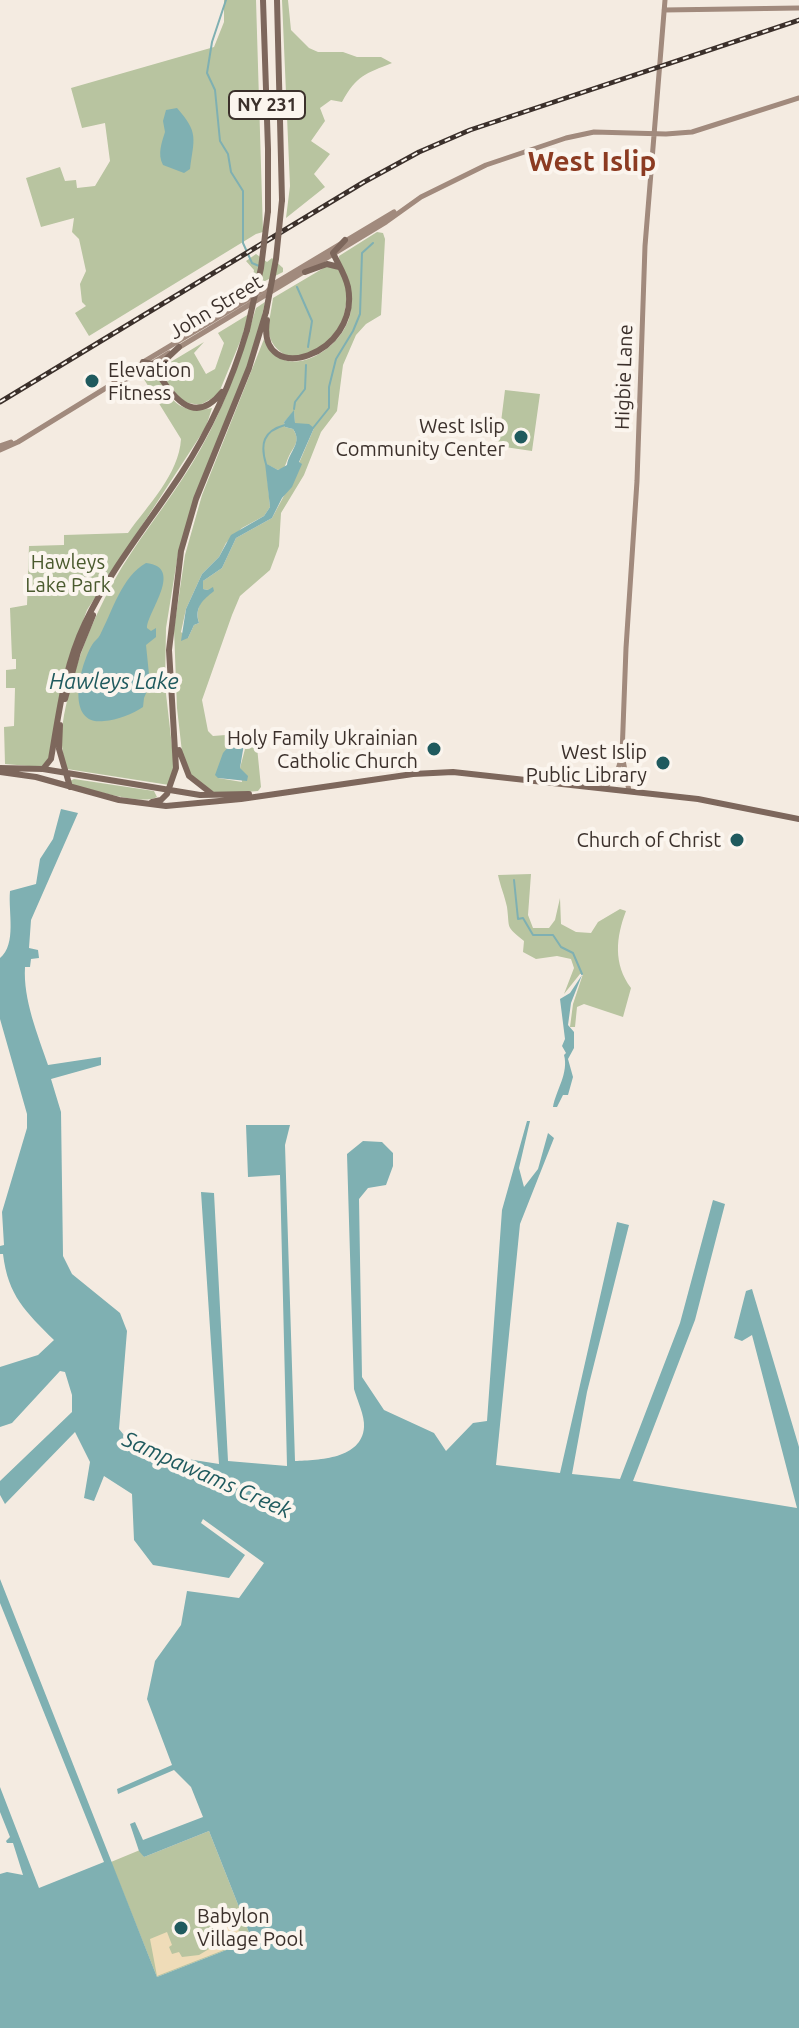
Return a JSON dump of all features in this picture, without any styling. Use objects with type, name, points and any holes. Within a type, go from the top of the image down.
[{"type":"main road","name":"NY 231","points":[[115,572],[198,448],[229,383],[247,330],[261,268],[268,211],[263,0]]},
{"type":"main road","name":"NY 231","points":[[171,703],[170,627],[184,540],[200,489],[249,368],[271,290],[282,200],[277,0]]},
{"type":"main road","name":"Higbie Lane","points":[[603,789],[616,776],[622,755],[638,479],[645,246],[665,0]]},
{"type":"main road","points":[[664,10],[799,8]]},
{"type":"main road","points":[[305,272],[403,209],[472,171],[559,141],[604,131],[654,134],[700,131],[799,98]]},
{"type":"main road","points":[[289,277],[384,216],[403,209]]},
{"type":"main road","points":[[267,311],[266,332],[273,350],[293,359],[316,353],[336,337],[346,316],[348,288],[333,254],[334,249],[345,240]]},
{"type":"main road","points":[[289,277],[327,264],[340,267]]},
{"type":"main road","name":"John Street","points":[[0,448],[152,364],[289,277]]},
{"type":"main road","name":"John Street","points":[[114,383],[143,362],[289,277]]},
{"type":"main road","points":[[160,377],[164,361],[179,347]]},
{"type":"main road","points":[[143,362],[152,364],[176,400],[193,407],[211,402],[229,383]]},
{"type":"main road","points":[[43,769],[51,759],[62,692],[77,641],[92,608],[115,572]]},
{"type":"main road","points":[[70,787],[59,745],[66,693],[85,633],[115,572]]},
{"type":"main road","points":[[136,803],[153,802],[163,798],[169,790],[176,768],[171,703]]},
{"type":"main road","points":[[171,703],[185,769],[200,786],[218,796]]},
{"type":"main road","name":"Higbie Lane","points":[[622,755],[629,791]]},
{"type":"main road","points":[[0,770],[43,769],[218,796],[264,794]]},
{"type":"main road","points":[[0,770],[136,803],[187,805],[444,772],[698,799],[799,819]]},
{"type":"main road","points":[[620,790],[616,776],[628,776]]},
{"type":"main road","points":[[153,802],[158,796],[156,788]]},
{"type":"green space","points":[[224,0],[256,0],[263,232],[89,336],[75,313],[86,306],[82,302],[80,284],[86,271],[79,239],[72,232],[74,218],[41,227],[26,178],[60,167],[65,181],[76,180],[77,188],[95,186],[110,161],[105,123],[82,128],[71,88],[214,47],[224,22]]},
{"type":"green space","points":[[282,0],[288,0],[291,30],[309,48],[357,57],[381,57],[392,63],[362,76],[342,102],[331,100],[320,108],[325,121],[311,141],[330,154],[314,174],[325,187],[286,218],[290,186]]},
{"type":"green space","points":[[377,232],[383,233],[381,315],[356,335],[343,365],[337,411],[321,432],[304,475],[281,513],[279,546],[270,570],[240,596],[202,700],[208,731],[213,736],[251,733],[256,737],[261,787],[258,791],[212,792],[191,775],[182,752],[174,629],[185,555],[202,495],[264,339],[273,353],[284,360],[297,361],[324,351],[344,329],[350,315],[351,299],[339,256]],"holes":[[[294,411],[295,424],[314,428],[301,464],[272,518],[236,538],[222,568],[203,581],[203,589],[208,590],[198,610],[199,623],[194,625],[188,638],[181,632],[186,609],[202,574],[219,557],[226,543],[242,528],[264,516],[270,507],[266,464],[278,470],[284,468],[297,440],[293,429],[285,427],[284,422]],[[238,744],[245,749],[240,768],[242,782],[218,778],[232,746]]]},
{"type":"green space","points":[[256,254],[267,262],[272,258],[283,268],[283,272],[250,293],[254,270],[246,261]]},
{"type":"green space","points":[[327,266],[339,270],[345,279],[347,298],[343,322],[322,349],[290,358],[275,346],[269,333],[273,298]]},
{"type":"green space","points":[[265,302],[258,336],[178,554],[166,628],[165,685],[174,764],[169,785],[67,769],[62,742],[64,715],[72,680],[90,630],[122,567],[200,450],[232,380],[256,308]]},
{"type":"green space","points":[[249,314],[218,395],[200,405],[183,402],[164,379],[164,366],[204,342],[194,353],[206,374],[215,369],[224,343],[218,333]]},
{"type":"green space","name":"Hawleys Lake Park","points":[[154,370],[170,396],[182,407],[212,408],[206,427],[87,610],[64,673],[49,759],[41,767],[5,764],[4,727],[14,726],[15,688],[6,688],[6,670],[16,669],[16,659],[12,659],[10,608],[27,605],[29,546],[64,545],[64,535],[128,533],[161,489],[175,465],[181,439],[142,376]]},
{"type":"green space","points":[[505,390],[540,394],[532,451],[498,446]]},
{"type":"green space","points":[[74,779],[154,791],[157,797],[140,799],[116,796],[72,785],[70,781]]},
{"type":"green space","points":[[531,874],[528,915],[533,928],[549,928],[555,920],[560,898],[561,924],[576,932],[591,933],[598,922],[620,909],[626,911],[618,950],[621,970],[631,988],[623,1017],[584,1004],[577,1007],[575,1027],[570,1027],[573,1004],[583,974],[564,994],[574,968],[571,959],[557,956],[536,959],[523,952],[524,941],[509,924],[498,875]]},
{"type":"green space","points":[[209,1831],[252,1940],[157,1977],[111,1862],[140,1850],[144,1857]]},
{"type":"sand","points":[[227,1910],[235,1916],[239,1932],[229,1948],[157,1976],[150,1939],[167,1932],[172,1954],[179,1952],[182,1957],[199,1955],[219,1943],[214,1926],[217,1914]]},
{"type":"water","points":[[177,108],[189,124],[193,136],[190,169],[184,173],[163,165],[160,157],[166,110]]},
{"type":"water","points":[[294,410],[295,423],[309,424],[314,428],[292,487],[282,498],[272,518],[236,538],[222,568],[203,581],[203,589],[213,587],[214,591],[199,608],[199,623],[194,625],[188,638],[181,641],[186,609],[202,574],[219,557],[231,535],[264,516],[270,507],[265,463],[278,470],[287,465],[297,439],[293,429],[285,427],[284,422]]},
{"type":"water","name":"Hawleys Lake","points":[[146,563],[157,566],[163,573],[163,581],[147,628],[151,631],[156,628],[156,637],[146,645],[150,684],[143,707],[114,719],[92,720],[84,714],[78,693],[87,655],[124,585]]},
{"type":"water","points":[[244,744],[240,768],[248,776],[247,781],[218,778],[215,775],[223,753],[229,746]]},
{"type":"water","points":[[61,809],[78,813],[31,920],[29,948],[38,950],[39,958],[31,959],[30,967],[25,967],[26,992],[48,1065],[101,1057],[101,1065],[51,1079],[61,1112],[63,1256],[72,1274],[120,1313],[127,1331],[119,1429],[137,1451],[219,1464],[201,1192],[214,1193],[228,1461],[287,1466],[280,1175],[248,1177],[246,1125],[290,1125],[285,1145],[295,1461],[348,1452],[356,1446],[364,1427],[354,1389],[347,1154],[363,1141],[382,1142],[393,1153],[393,1166],[386,1185],[368,1188],[359,1199],[362,1377],[384,1410],[434,1433],[446,1451],[473,1423],[487,1421],[502,1210],[527,1121],[530,1121],[519,1168],[524,1187],[538,1169],[548,1133],[554,1138],[520,1224],[496,1465],[560,1473],[617,1222],[629,1225],[587,1392],[572,1474],[620,1479],[680,1323],[713,1200],[725,1204],[695,1320],[633,1481],[797,1508],[752,1335],[742,1341],[734,1338],[746,1291],[752,1289],[799,1447],[799,2028],[0,2028],[0,1874],[23,1875],[13,1843],[6,1841],[10,1837],[0,1812],[0,1787],[39,1888],[104,1862],[0,1603],[0,1579],[157,1977],[252,1940],[209,1831],[144,1857],[139,1851],[130,1824],[135,1822],[143,1840],[203,1817],[191,1787],[174,1770],[118,1794],[117,1789],[172,1765],[147,1699],[155,1661],[181,1625],[187,1591],[239,1598],[264,1563],[203,1519],[201,1523],[245,1555],[229,1578],[153,1565],[134,1540],[132,1494],[104,1476],[94,1501],[84,1498],[90,1462],[75,1432],[5,1504],[0,1495],[0,1481],[72,1412],[72,1395],[65,1372],[60,1371],[12,1423],[0,1427],[0,1367],[38,1355],[54,1340],[20,1302],[9,1281],[3,1254],[0,1254],[0,1246],[4,1245],[2,1212],[27,1128],[27,1114],[0,1019],[0,958],[10,936],[10,891],[36,884],[40,859],[53,839]]},
{"type":"water","points":[[582,975],[571,1003],[568,1025],[574,1032],[574,1048],[568,1059],[573,1077],[568,1095],[563,1095],[557,1107],[553,1107],[564,1075],[566,1053],[562,1046],[565,1039],[560,999],[570,993]]},
{"type":"waterway","name":"Sampawams Creek","points":[[226,0],[212,42],[207,73],[215,90],[220,141],[228,154],[231,172],[243,191],[243,243],[252,263],[259,266]]},
{"type":"waterway","points":[[313,428],[329,408],[329,387],[336,359],[360,314],[362,253],[373,243]]},
{"type":"waterway","name":"Sampawams Creek","points":[[297,287],[312,321],[308,347]]},
{"type":"waterway","name":"Sampawams Creek","points":[[294,409],[295,402],[305,389],[306,365]]},
{"type":"waterway","points":[[266,464],[263,450],[265,439],[272,431],[285,425]]},
{"type":"waterway","points":[[514,880],[518,919],[523,918],[533,935],[553,935],[561,947],[573,953],[582,974]]},
{"type":"railway","points":[[0,402],[364,182],[419,152],[470,130],[799,20]]},
{"type":"place","name":"Elevation Fitness","points":[[92,381]]},
{"type":"place","name":"West Islip Community Center","points":[[521,437]]},
{"type":"place","name":"Holy Family Ukrainian Catholic Church","points":[[434,749]]},
{"type":"place","name":"West Islip Public Library","points":[[663,763]]},
{"type":"place","name":"Church of Christ","points":[[737,840]]},
{"type":"place","name":"Babylon Village Pool","points":[[181,1928]]},
{"type":"district","name":"West Islip","points":[[592,162]]}]
